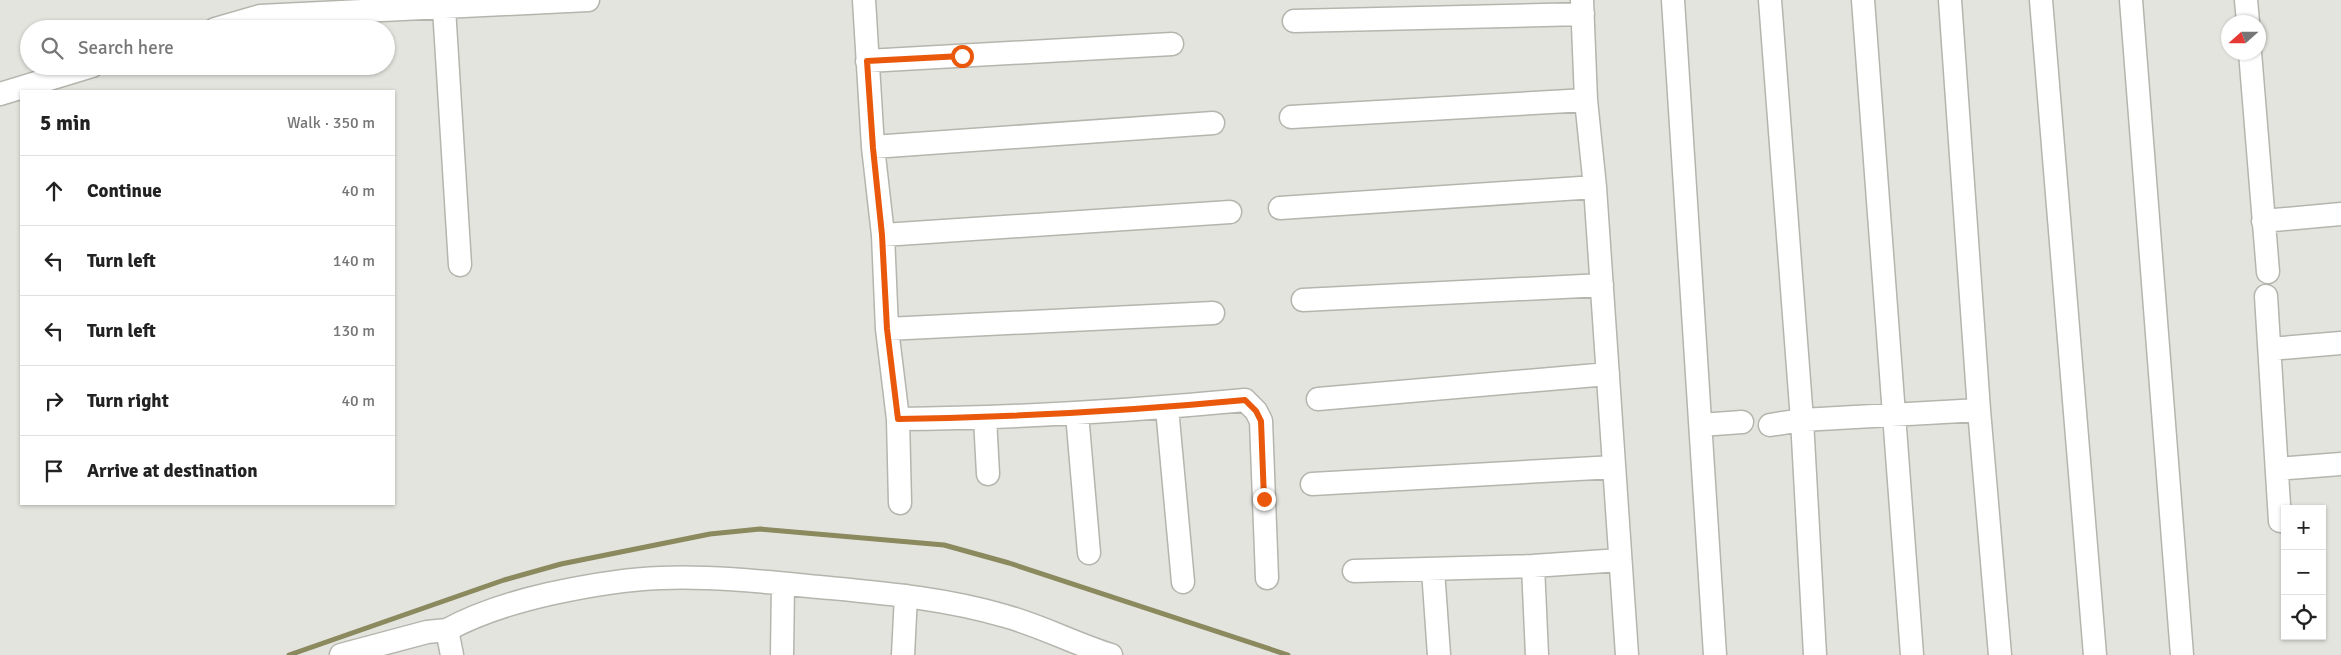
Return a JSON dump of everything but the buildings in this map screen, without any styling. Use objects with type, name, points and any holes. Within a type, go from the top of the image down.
[{"type":"street","points":[[234,20],[259,8],[444,8],[588,0]]},
{"type":"street","points":[[864,0],[873,148],[882,235],[887,329],[898,419],[900,503]]},
{"type":"street","points":[[1673,0],[1715,655]]},
{"type":"street","points":[[1770,0],[1802,420],[1815,655]]},
{"type":"street","points":[[1863,0],[1912,655]]},
{"type":"street","points":[[1950,0],[1979,410],[2000,655]]},
{"type":"street","points":[[2041,0],[2095,655]]},
{"type":"street","points":[[2131,0],[2182,655]]},
{"type":"street","points":[[2246,0],[2247,15]]},
{"type":"street","points":[[1294,21],[1583,7],[1586,100],[1595,186],[1627,655]]},
{"type":"street","points":[[444,8],[460,265]]},
{"type":"street","points":[[867,61],[1172,44]]},
{"type":"street","points":[[2251,60],[2268,272]]},
{"type":"street","points":[[26,90],[66,84],[79,75]]},
{"type":"street","points":[[0,94],[20,91]]},
{"type":"street","points":[[1291,117],[1586,100]]},
{"type":"street","points":[[873,148],[1213,123]]},
{"type":"street","points":[[1280,208],[1595,186]]},
{"type":"street","points":[[882,235],[1230,212]]},
{"type":"street","points":[[2263,221],[2341,214]]},
{"type":"street","points":[[1303,300],[1602,286]]},
{"type":"street","points":[[2266,296],[2280,521]]},
{"type":"street","points":[[887,329],[1213,313]]},
{"type":"street","points":[[2270,349],[2341,343]]},
{"type":"street","points":[[1318,399],[1608,374]]},
{"type":"street","points":[[898,419],[1077,414],[1245,400],[1256,411],[1261,421],[1267,578]]},
{"type":"street","points":[[1167,408],[1183,582]]},
{"type":"street","points":[[1770,425],[1802,420],[1979,410]]},
{"type":"street","points":[[1077,414],[1089,553]]},
{"type":"street","points":[[985,418],[988,474]]},
{"type":"street","points":[[1701,425],[1742,422]]},
{"type":"street","points":[[2277,469],[2341,464]]},
{"type":"street","points":[[1312,484],[1614,467]]},
{"type":"street","points":[[1354,571],[1533,566],[1620,560]]},
{"type":"street","points":[[1533,566],[1537,655]]},
{"type":"street","points":[[1433,570],[1439,655]]},
{"type":"street","points":[[341,655],[428,632],[447,630],[465,620],[530,598],[600,584],[662,578],[745,580],[938,599],[1044,628],[1101,653]]},
{"type":"street","points":[[782,655],[783,584]]},
{"type":"street","points":[[903,655],[906,596]]},
{"type":"street","points":[[447,630],[452,655]]},
{"type":"waterway","points":[[289,655],[504,580],[561,564],[710,534],[760,529],[944,545],[1009,563],[1288,655]]},
{"type":"route","points":[[962,56],[867,61],[882,235],[887,329],[898,419],[1077,414],[1245,400],[1256,411],[1261,421],[1264,499]]}]
